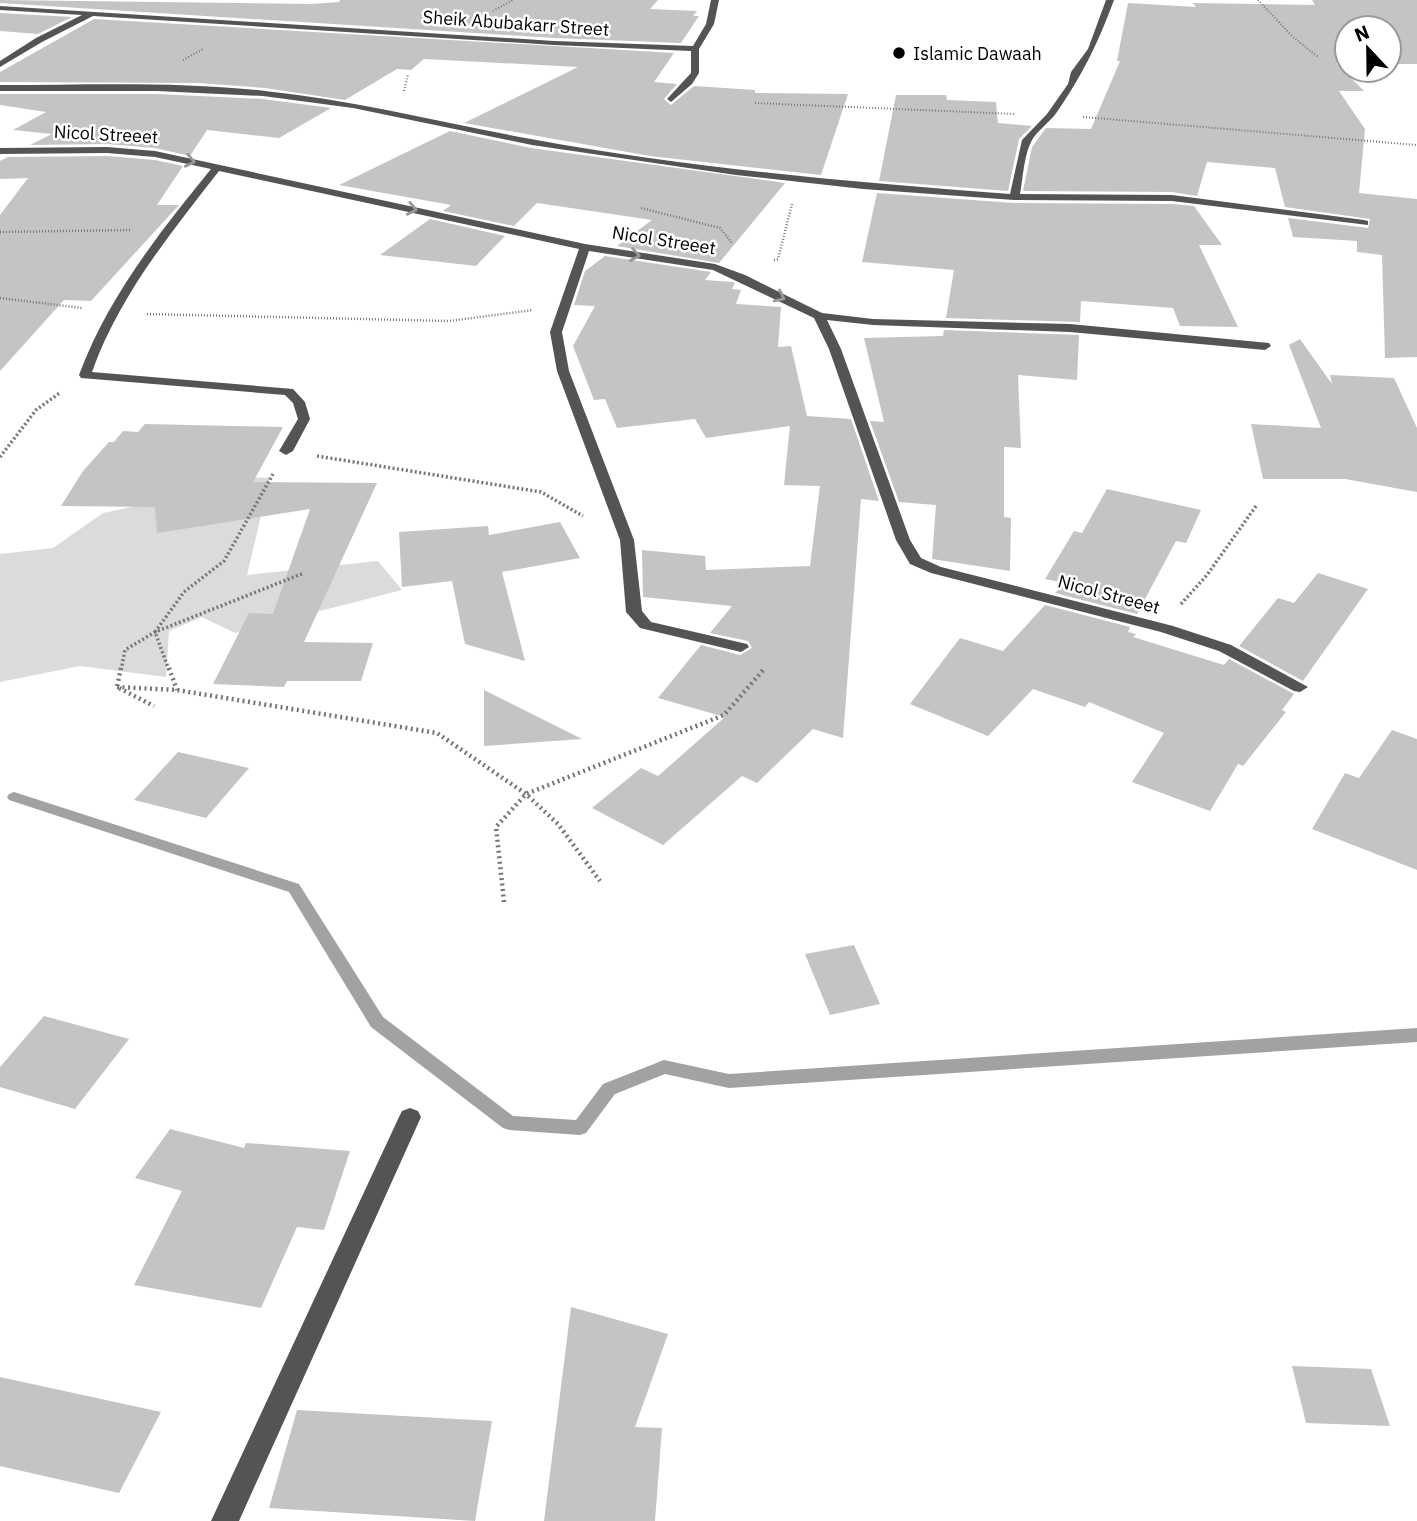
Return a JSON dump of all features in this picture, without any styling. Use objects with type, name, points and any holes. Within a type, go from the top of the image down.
[{"type":"street","points":[[671,99],[692,79],[698,67],[695,49],[710,24],[715,0]]},
{"type":"street","points":[[1014,197],[1027,140],[1050,116],[1092,49],[1110,0]]},
{"type":"street","name":"Sheik Abubakarr Street","points":[[0,8],[554,43],[695,49]]},
{"type":"street","points":[[0,65],[39,40],[91,13]]},
{"type":"street","points":[[0,88],[157,88],[263,93],[363,107],[532,142],[650,161],[809,181],[1014,197],[1172,198],[1364,223]]},
{"type":"street","name":"Nicol Streeet","points":[[0,151],[107,150],[155,154],[585,247],[715,267],[741,277],[819,316],[835,349],[903,540],[915,561],[936,570],[1167,629],[1225,648],[1300,687]]},
{"type":"street","points":[[217,167],[168,230],[113,313],[85,375],[289,392],[299,402],[304,419],[286,452]]},
{"type":"street","points":[[585,247],[556,332],[563,371],[627,540],[634,612],[646,625],[741,647]]},
{"type":"street","points":[[819,316],[873,322],[1070,328],[1265,346]]},
{"type":"street","points":[[225,1521],[410,1117]]},
{"type":"path","points":[[1258,0],[1292,36],[1318,57]]},
{"type":"path","points":[[404,91],[408,75]]},
{"type":"path","points":[[755,103],[908,107],[1050,116],[1417,145]]},
{"type":"path","points":[[769,261],[778,259],[793,199],[809,181]]},
{"type":"path","points":[[641,208],[720,228],[735,247]]},
{"type":"path","points":[[0,232],[168,230]]},
{"type":"path","points":[[0,298],[113,313],[449,321],[565,306]]},
{"type":"path","points":[[0,457],[36,410],[85,375]]},
{"type":"path","points":[[155,632],[184,592],[223,561],[286,452],[541,492],[627,540]]},
{"type":"path","points":[[1167,629],[1181,604],[1208,575],[1256,506]]},
{"type":"path","points":[[117,687],[125,650],[155,632],[304,573]]},
{"type":"path","points":[[155,632],[177,690]]},
{"type":"path","points":[[504,902],[496,827],[526,794],[724,715],[765,667],[741,647]]},
{"type":"path","points":[[117,687],[177,690],[437,733],[526,794],[558,824],[600,881]]},
{"type":"path","points":[[117,687],[154,706]]},
{"type":"shaded area","points":[[203,476],[270,478],[247,575],[378,561],[402,590],[235,633],[202,617],[169,631],[166,677],[80,666],[0,682],[0,554],[53,548],[103,513],[169,499]]},
{"type":"building","points":[[0,0],[312,4],[340,0],[658,0],[650,9],[697,11],[693,16],[699,16],[681,43],[554,38],[0,3]]},
{"type":"building","points":[[1312,0],[1417,0],[1417,64],[1403,64],[1403,14],[1333,14],[1333,84],[1357,84],[1364,91],[1339,91],[1365,129],[1359,193],[1417,199],[1417,357],[1385,358],[1382,255],[1357,252],[1357,241],[1293,237],[1288,218],[1368,228],[1370,219],[1285,207],[1275,168],[1207,162],[1197,196],[1172,192],[1023,191],[1032,147],[1046,128],[1091,129],[1120,61],[1117,61],[1128,3],[1196,7],[1193,3],[1315,5]]},
{"type":"building","points":[[0,13],[72,17],[38,34],[0,31]]},
{"type":"building","points":[[94,19],[674,53],[654,82],[677,84],[664,99],[671,105],[694,86],[755,90],[755,93],[848,94],[821,175],[650,156],[464,123],[578,67],[424,59],[411,70],[397,69],[345,100],[265,88],[199,83],[0,82],[0,72]]},
{"type":"building","points":[[0,94],[157,94],[263,99],[331,108],[279,138],[207,130],[190,156],[155,148],[107,144],[30,145],[52,134],[13,130],[46,112],[0,105]]},
{"type":"building","points":[[896,95],[946,95],[947,100],[996,102],[998,123],[1032,126],[1019,139],[1008,191],[879,181]]},
{"type":"building","points":[[450,131],[531,148],[785,183],[719,263],[617,246],[652,220],[537,203],[514,226],[443,211],[451,205],[339,185]]},
{"type":"building","points":[[107,156],[155,160],[183,166],[157,205],[179,205],[91,301],[64,300],[0,371],[0,215],[28,178],[0,179],[0,161],[8,157]]},
{"type":"building","points":[[877,193],[1014,203],[1194,206],[1222,245],[1199,245],[1238,327],[1180,326],[1173,308],[1081,301],[1080,322],[946,318],[954,270],[862,262]]},
{"type":"building","points":[[430,219],[505,236],[476,266],[380,255]]},
{"type":"building","points":[[605,256],[711,272],[705,280],[732,282],[735,283],[732,289],[741,290],[736,304],[781,307],[778,347],[791,346],[807,416],[851,419],[879,501],[861,499],[843,738],[813,729],[757,783],[742,776],[663,845],[592,808],[641,768],[658,776],[725,717],[658,698],[701,645],[740,655],[752,648],[748,641],[710,633],[732,606],[643,597],[642,550],[705,556],[706,570],[810,566],[820,486],[784,485],[790,426],[706,438],[695,419],[617,428],[605,399],[594,400],[573,346],[595,306],[574,305],[585,271]]},
{"type":"building","points":[[944,330],[1079,335],[1077,380],[1018,375],[1021,448],[1004,447],[1004,517],[1011,518],[1010,571],[932,559],[936,505],[899,502],[870,421],[884,422],[864,338],[943,336]]},
{"type":"building","points":[[1300,339],[1332,384],[1330,375],[1394,378],[1417,428],[1417,492],[1345,479],[1263,479],[1251,424],[1321,428],[1289,345]]},
{"type":"building","points":[[145,424],[283,427],[253,482],[377,483],[304,642],[373,643],[361,681],[287,681],[284,687],[213,684],[249,613],[273,614],[310,509],[157,533],[155,507],[61,506],[83,471],[109,442],[114,442],[123,431],[138,432]]},
{"type":"building","points":[[1107,489],[1201,510],[1186,543],[1176,541],[1137,614],[1055,593],[1065,583],[1045,579],[1074,531],[1082,533]]},
{"type":"building","points":[[560,522],[580,558],[502,572],[525,661],[465,644],[452,581],[402,587],[399,532],[488,526],[489,535]]},
{"type":"building","points":[[1318,573],[1368,589],[1303,681],[1239,646],[1278,598],[1294,603]]},
{"type":"building","points":[[1045,605],[1130,627],[1128,632],[1136,634],[1133,637],[1224,665],[1229,659],[1294,694],[1282,710],[1286,712],[1243,766],[1238,764],[1210,811],[1132,782],[1164,733],[1089,702],[1085,707],[1033,689],[988,736],[910,704],[960,638],[1003,651]]},
{"type":"building","points":[[484,690],[582,739],[484,746]]},
{"type":"building","points":[[1392,730],[1417,739],[1417,870],[1312,829],[1345,773],[1359,778]]},
{"type":"building","points":[[178,752],[249,768],[206,818],[134,800]]},
{"type":"building","points":[[854,945],[880,1004],[830,1015],[805,954]]},
{"type":"building","points":[[44,1016],[129,1039],[75,1109],[0,1087],[0,1067]]},
{"type":"building","points":[[170,1129],[244,1148],[246,1143],[350,1151],[324,1230],[297,1227],[261,1308],[134,1285],[182,1191],[135,1178]]},
{"type":"building","points":[[571,1307],[668,1334],[635,1427],[662,1428],[655,1521],[544,1521]]},
{"type":"building","points":[[1292,1366],[1371,1369],[1390,1426],[1306,1423]]},
{"type":"building","points":[[0,1377],[161,1412],[119,1493],[0,1466]]},
{"type":"building","points":[[297,1410],[492,1421],[475,1521],[269,1508]]},
{"type":"waterway","points":[[14,797],[294,888],[377,1022],[509,1123],[580,1128],[609,1089],[664,1067],[729,1081],[1417,1035]]},
{"type":"place","name":"Islamic Dawaah","points":[[899,53]]}]
